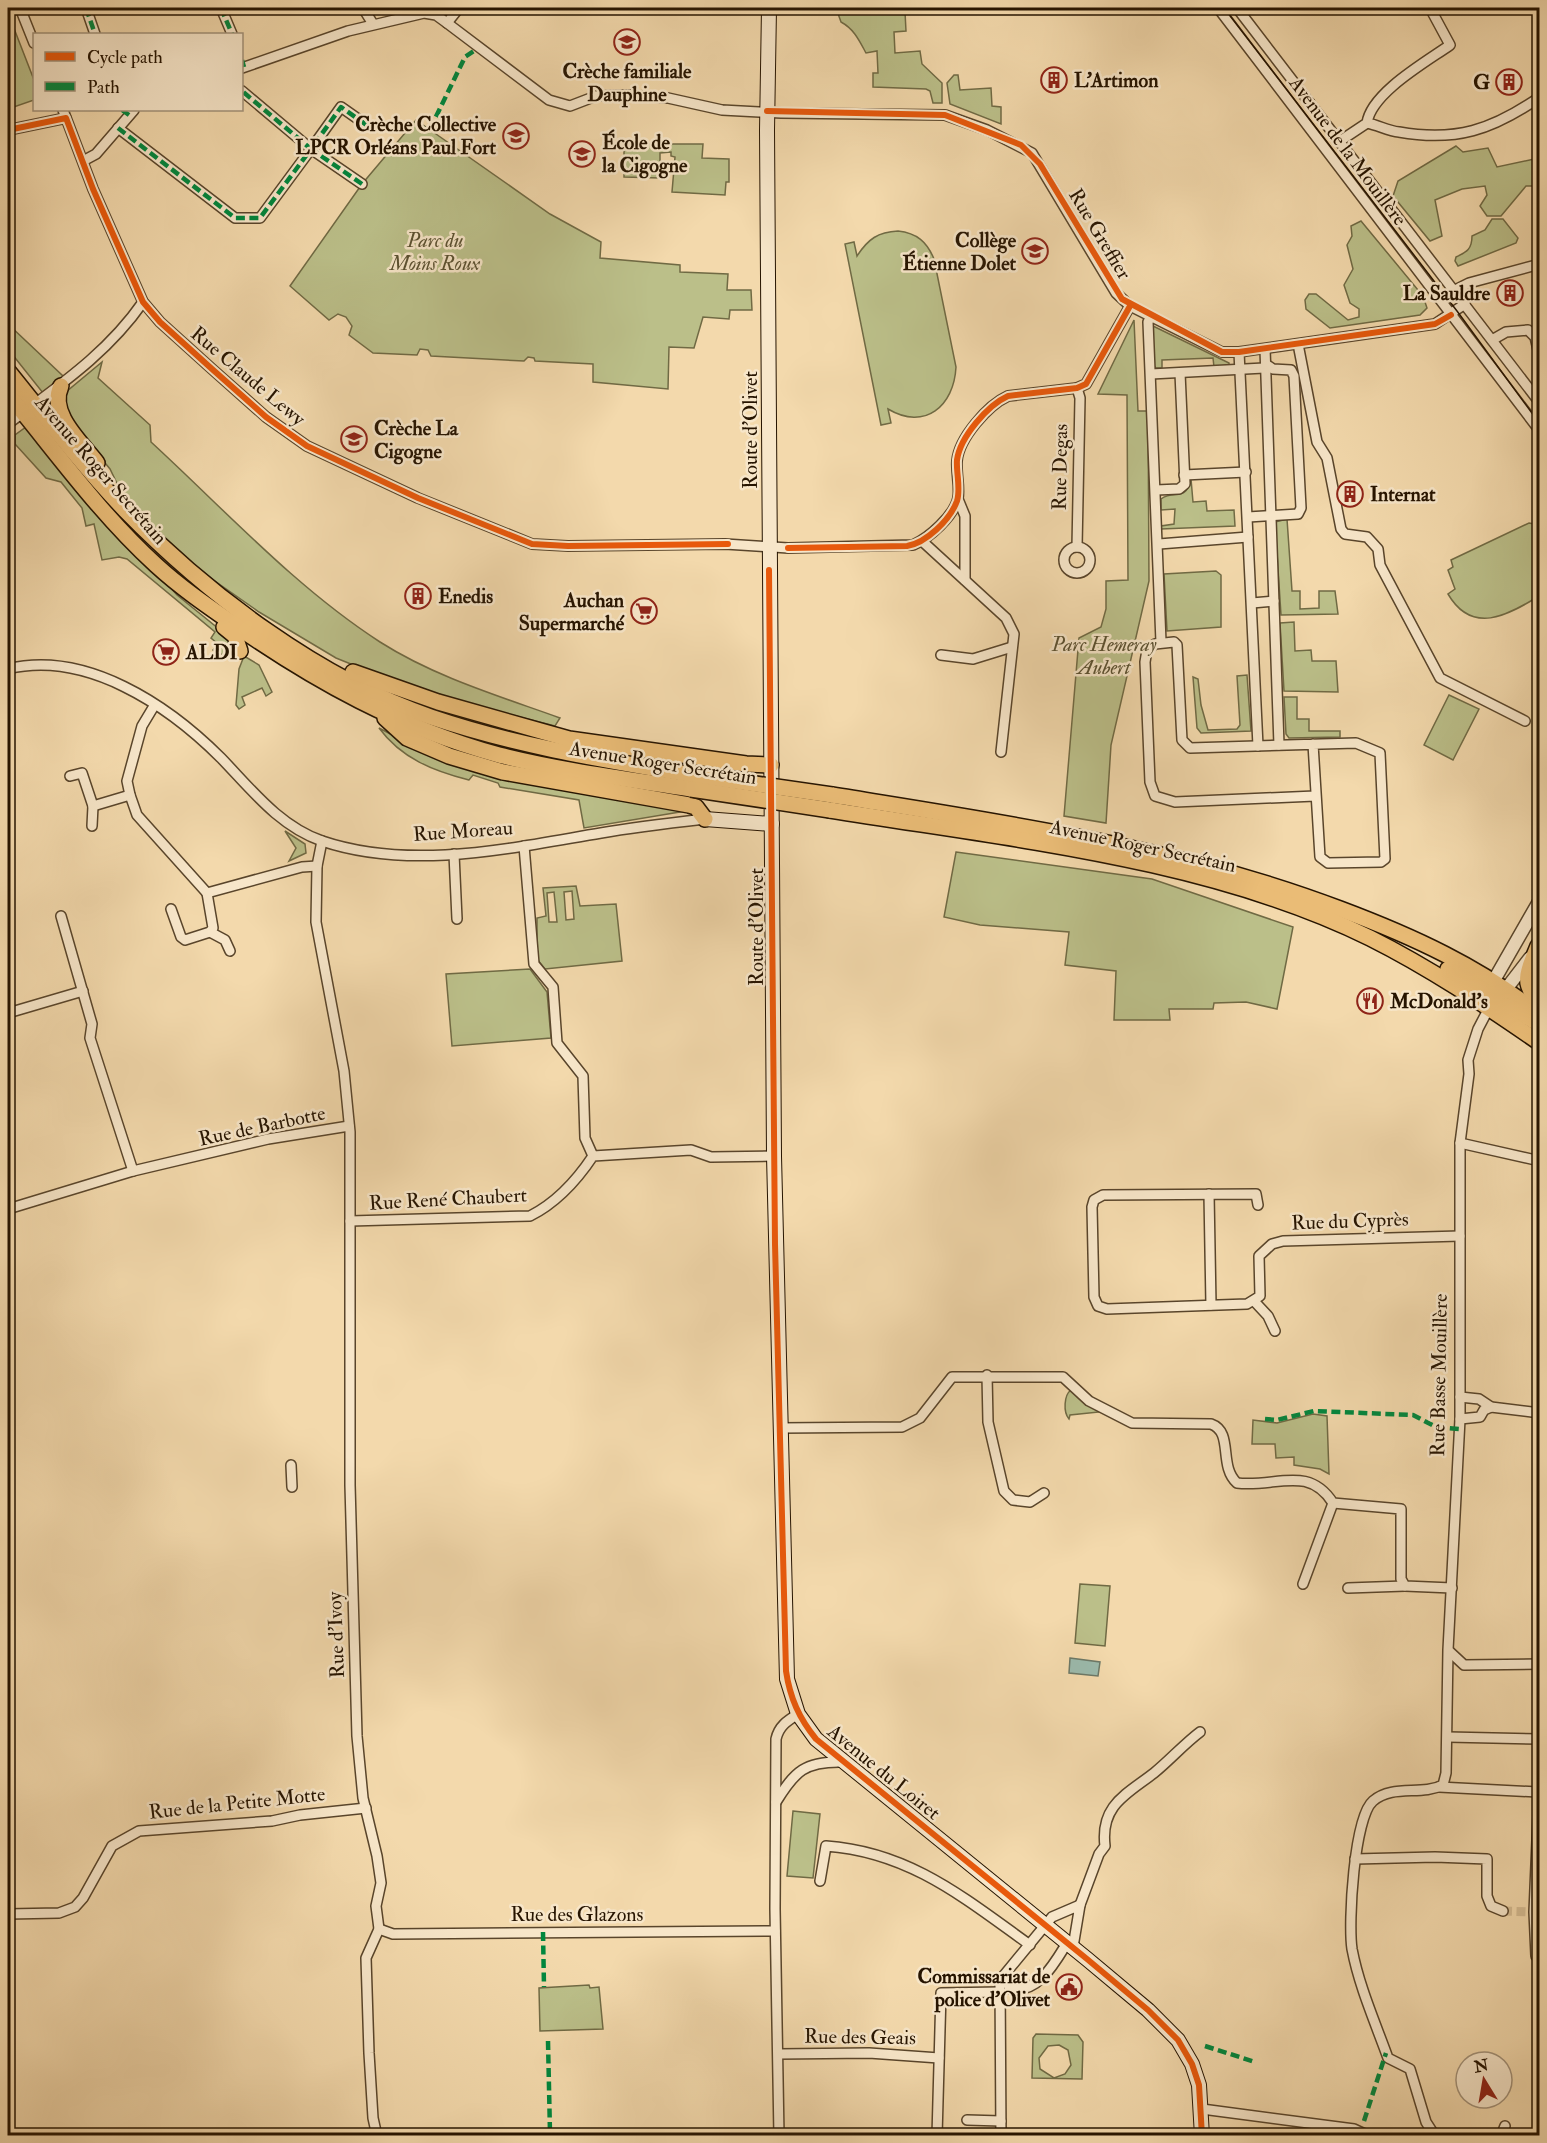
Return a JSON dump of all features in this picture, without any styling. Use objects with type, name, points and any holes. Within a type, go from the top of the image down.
[{"type":"main road","name":"Route d'Olivet","points":[[769,8],[767,111],[774,1156],[780,1285]]},
{"type":"main road","name":"Avenue Roger Secrétain","points":[[8,371],[124,509],[230,604],[305,655],[362,687],[429,717],[502,739],[692,782]]},
{"type":"main road","points":[[61,386],[57,395],[58,408],[103,470],[124,509]]},
{"type":"main road","name":"Avenue Roger Secrétain","points":[[8,394],[84,489],[158,566],[251,636],[378,712],[498,754],[566,770],[692,782],[1083,836],[1227,870],[1382,924],[1423,942],[1491,995],[1539,1043]]},
{"type":"main road","points":[[158,566],[184,596],[235,636],[240,651]]},
{"type":"main road","points":[[305,655],[438,702],[569,739],[771,765]]},
{"type":"main road","points":[[378,712],[407,738],[449,756],[502,772],[689,805],[696,807],[705,819]]},
{"type":"main road","name":"Avenue Roger Secrétain","points":[[831,803],[1203,877],[1318,916],[1369,937],[1439,974],[1491,995],[1506,991],[1539,1015]]},
{"type":"main road","name":"Rue Moreau","points":[[705,819],[772,824]]},
{"type":"main road","points":[[1539,945],[1526,978],[1528,990],[1539,1002]]},
{"type":"main road","points":[[1491,995],[1500,1003],[1509,1006],[1539,1025]]},
{"type":"main road","name":"Avenue du Loiret","points":[[780,1285],[786,1671],[798,1714],[816,1739],[1070,1945],[1148,2010],[1178,2040],[1192,2064],[1199,2085],[1202,2136]]},
{"type":"street","points":[[20,8],[33,40]]},
{"type":"street","points":[[86,8],[95,33]]},
{"type":"street","points":[[221,8],[232,33]]},
{"type":"street","points":[[363,8],[373,24]]},
{"type":"street","points":[[447,23],[459,8]]},
{"type":"street","name":"Avenue de la Mouillère","points":[[1218,8],[1539,431]]},
{"type":"street","name":"Avenue de la Mouillère","points":[[1237,8],[1455,290],[1539,403]]},
{"type":"street","points":[[1340,141],[1367,123],[1368,115],[1387,91],[1450,45],[1430,8]]},
{"type":"street","name":"Rue Greffier","points":[[243,65],[373,24],[424,13],[436,15],[549,100],[562,106],[575,105],[596,96],[629,95],[668,98],[714,109],[945,115],[1021,145],[1040,164],[1116,293],[1130,306],[1222,352],[1265,349],[1435,324],[1451,315]]},
{"type":"street","points":[[243,92],[311,149],[362,184]]},
{"type":"street","points":[[1367,123],[1397,132],[1446,137],[1507,120],[1539,97]]},
{"type":"street","points":[[118,128],[235,218],[260,218],[341,106],[369,126]]},
{"type":"street","points":[[83,161],[96,154],[118,128],[128,111]]},
{"type":"street","name":"Rue Claude Lewy","points":[[8,130],[65,114],[125,266],[143,302],[160,322],[266,417],[307,446],[418,498],[520,539],[549,546],[725,544],[769,547],[907,546],[922,541]]},
{"type":"street","points":[[1455,290],[1469,283],[1539,264]]},
{"type":"street","points":[[8,424],[61,386],[107,345],[143,302]]},
{"type":"street","points":[[1451,315],[1465,304]]},
{"type":"street","points":[[965,580],[965,516],[958,499],[957,458],[962,445],[978,422],[999,400],[1008,396],[1077,388],[1091,378],[1130,306]]},
{"type":"street","points":[[1150,316],[1148,322],[1159,544],[1161,642]]},
{"type":"street","points":[[1492,340],[1506,332],[1528,330],[1535,337],[1539,358]]},
{"type":"street","points":[[1298,344],[1317,442],[1327,458],[1341,529],[1345,534],[1366,537],[1378,549],[1380,565],[1440,678],[1525,721]]},
{"type":"street","points":[[1265,349],[1280,745]]},
{"type":"street","points":[[1239,352],[1258,746]]},
{"type":"street","points":[[1150,374],[1266,366],[1273,369],[1291,370],[1294,376],[1301,508],[1298,514],[1248,516]]},
{"type":"street","points":[[1156,490],[1182,488],[1184,475],[1180,373]]},
{"type":"street","name":"Rue Degas","points":[[1077,388],[1080,398],[1077,547]]},
{"type":"street","points":[[1184,475],[1246,472]]},
{"type":"street","points":[[958,499],[947,516],[922,541],[1006,618],[1014,634],[1001,752]]},
{"type":"street","points":[[1159,544],[1248,537]]},
{"type":"street","points":[[1252,603],[1274,602]]},
{"type":"street","points":[[1313,744],[1315,796],[1317,849],[1323,861],[1328,863],[1381,862],[1385,859],[1380,753],[1356,743],[1349,744],[1313,744],[1280,745],[1195,749],[1184,744],[1177,645],[1174,642],[1161,642],[1147,650],[1145,662],[1150,782],[1155,796],[1175,802],[1315,796]]},
{"type":"street","points":[[941,655],[973,658],[1012,647]]},
{"type":"street","name":"Rue Moreau","points":[[8,669],[44,665],[80,670],[137,694],[195,734],[261,802],[304,832],[322,841],[385,854],[454,854],[705,819]]},
{"type":"street","points":[[154,706],[142,726],[127,781],[130,795],[136,815],[207,893],[213,928],[210,932],[185,940],[181,937],[171,909]]},
{"type":"street","points":[[70,776],[82,773],[93,806],[92,826]]},
{"type":"street","points":[[93,806],[130,795]]},
{"type":"street","name":"Rue de Barbotte","points":[[8,1209],[133,1171],[268,1139],[349,1126],[344,1071],[316,922],[317,866],[322,841]]},
{"type":"street","points":[[524,846],[534,964],[553,987],[557,1043],[583,1076],[585,1138],[594,1156],[692,1150],[711,1157],[774,1156]]},
{"type":"street","points":[[454,854],[457,920]]},
{"type":"street","points":[[207,893],[302,867],[317,866]]},
{"type":"street","name":"Rue Basse Mouillère","points":[[1439,1787],[1443,1785],[1446,1773],[1452,1588],[1461,1419],[1460,1143],[1469,1074],[1468,1060],[1491,995],[1539,900]]},
{"type":"street","points":[[61,916],[92,1024],[90,1038],[133,1171]]},
{"type":"street","points":[[210,932],[225,940],[230,951]]},
{"type":"street","name":"Rue Basse Mouillère","points":[[1491,995],[1506,991],[1539,945]]},
{"type":"street","points":[[8,1013],[82,991]]},
{"type":"street","name":"Rue d'Ivoy","points":[[349,1126],[351,1563],[357,1736],[366,1808],[381,1883],[376,1906],[379,1929],[366,1958],[370,2075],[373,2118],[377,2136]]},
{"type":"street","points":[[1460,1143],[1539,1161]]},
{"type":"street","name":"Rue René Chaubert","points":[[350,1221],[530,1216],[547,1207],[582,1173],[594,1156]]},
{"type":"street","points":[[1209,1194],[1211,1305]]},
{"type":"street","points":[[1258,1205],[1256,1194],[1103,1195],[1094,1200],[1092,1207],[1094,1298],[1098,1306],[1107,1309],[1254,1301],[1268,1316],[1275,1331]]},
{"type":"street","name":"Rue du Cyprès","points":[[1254,1301],[1260,1296],[1260,1256],[1272,1244],[1283,1241],[1460,1236]]},
{"type":"street","points":[[781,1428],[902,1427],[920,1419],[952,1377],[987,1375],[1063,1377],[1089,1401],[1132,1423],[1218,1426],[1223,1433],[1226,1467],[1237,1483],[1313,1482],[1333,1503],[1401,1509],[1401,1579],[1405,1586]]},
{"type":"street","points":[[987,1375],[988,1422],[1004,1491],[1013,1500],[1030,1502],[1044,1493]]},
{"type":"street","points":[[1460,1397],[1479,1399],[1491,1407],[1539,1413]]},
{"type":"street","points":[[1461,1419],[1480,1417],[1484,1410],[1491,1407]]},
{"type":"street","points":[[291,1465],[292,1487]]},
{"type":"street","points":[[1303,1584],[1333,1503]]},
{"type":"street","points":[[1348,1588],[1405,1586],[1452,1588]]},
{"type":"street","points":[[1450,1652],[1464,1665],[1539,1664]]},
{"type":"street","points":[[779,2136],[775,1931],[778,1731],[798,1714]]},
{"type":"street","points":[[1004,1976],[1010,1989],[1028,1989],[1040,1981],[1070,1945],[1080,1905],[1099,1854],[1105,1846],[1104,1832],[1116,1802],[1200,1732]]},
{"type":"street","points":[[1448,1737],[1539,1739]]},
{"type":"street","points":[[776,1802],[791,1778],[803,1768],[819,1763],[843,1762]]},
{"type":"street","points":[[1536,1956],[1534,1912],[1539,1769]]},
{"type":"street","points":[[1435,2136],[1426,2122],[1410,2069],[1388,2058],[1360,1977],[1352,1946],[1355,1859],[1361,1819],[1366,1807],[1375,1800],[1397,1791],[1434,1790],[1439,1787],[1538,1792]]},
{"type":"street","name":"Rue de la Petite Motte","points":[[8,1914],[59,1913],[75,1907],[83,1898],[112,1846],[139,1831],[272,1821],[300,1815],[366,1808]]},
{"type":"street","points":[[820,1881],[826,1846],[877,1853],[943,1884],[1030,1945]]},
{"type":"street","points":[[1355,1859],[1435,1857],[1487,1859],[1487,1896],[1491,1906],[1503,1911]]},
{"type":"street","points":[[1001,2136],[1000,1980],[1052,1917],[1080,1905]]},
{"type":"street","name":"Rue des Glazons","points":[[379,1929],[393,1934],[775,1931]]},
{"type":"street","points":[[936,2136],[941,1993],[1000,1992]]},
{"type":"street","name":"Rue des Geais","points":[[779,2054],[869,2053],[939,2058]]},
{"type":"street","points":[[1202,2109],[1353,2129],[1369,2136]]},
{"type":"street","points":[[967,2120],[1001,2121]]},
{"type":"green space","points":[[836,8],[903,8],[904,11],[881,11],[905,12],[906,31],[894,32],[895,53],[920,51],[922,64],[942,83],[942,103],[933,103],[930,91],[926,89],[873,87],[873,73],[878,73],[877,51],[866,53],[853,31],[841,22]]},
{"type":"green space","points":[[8,13],[33,77],[33,100],[8,109]]},
{"type":"green space","points":[[954,75],[958,75],[960,90],[991,88],[992,106],[1001,107],[1001,124],[950,104],[947,83]]},
{"type":"green space","name":"Parc du Moins Roux","points":[[416,120],[550,214],[601,242],[600,258],[680,265],[680,272],[728,274],[727,290],[751,290],[752,310],[730,310],[729,319],[703,317],[694,348],[669,347],[668,389],[593,382],[593,364],[535,361],[534,358],[528,357],[524,361],[431,356],[428,350],[420,349],[417,355],[373,353],[349,335],[352,326],[346,317],[338,314],[329,320],[290,286],[362,184]]},
{"type":"green space","points":[[624,144],[703,144],[702,158],[729,159],[729,182],[726,182],[725,195],[672,192],[675,157],[671,156],[671,152],[660,153],[660,178],[624,177]]},
{"type":"green space","points":[[1456,146],[1463,152],[1488,148],[1497,167],[1539,158],[1539,186],[1526,186],[1501,216],[1487,216],[1480,206],[1487,195],[1485,186],[1462,189],[1435,200],[1442,236],[1430,241],[1393,196],[1398,181]]},
{"type":"green space","points":[[1492,219],[1503,219],[1518,238],[1516,243],[1458,266],[1455,261],[1456,257],[1468,250],[1472,236],[1485,230]]},
{"type":"green space","points":[[1361,221],[1423,296],[1427,308],[1420,315],[1330,328],[1306,309],[1305,300],[1309,294],[1316,294],[1348,320],[1359,317],[1359,309],[1350,303],[1344,285],[1353,269],[1347,245],[1352,236],[1351,226]]},
{"type":"green space","points":[[898,231],[920,239],[934,259],[956,367],[950,393],[935,411],[925,416],[914,417],[901,415],[888,409],[891,423],[881,425],[845,244],[854,242],[857,256],[874,237]]},
{"type":"green space","name":"Parc Hemeray Aubert","points":[[1134,320],[1138,411],[1148,411],[1149,581],[1111,745],[1106,823],[1064,816],[1079,638],[1101,627],[1106,609],[1106,581],[1128,580],[1127,395],[1098,394]]},
{"type":"green space","points":[[8,324],[63,376],[43,393],[8,349]]},
{"type":"green space","points":[[1153,326],[1229,365],[1214,367],[1213,358],[1162,360],[1162,368],[1156,368],[1153,365]]},
{"type":"green space","points":[[102,362],[98,378],[150,425],[151,442],[261,547],[319,597],[380,642],[401,654],[445,676],[560,718],[555,726],[454,700],[388,679],[336,658],[259,612],[192,565],[125,500],[110,469],[74,425],[62,404],[66,392]]},
{"type":"green space","points":[[26,427],[177,595],[230,638],[233,647],[232,655],[227,657],[213,650],[218,644],[211,638],[215,632],[127,559],[119,557],[102,560],[94,524],[86,526],[82,508],[61,482],[46,478],[15,444],[15,435]]},
{"type":"green space","points":[[1191,479],[1193,502],[1206,501],[1207,511],[1234,510],[1235,526],[1161,529],[1161,526],[1174,524],[1175,509],[1161,510],[1161,499],[1186,491]]},
{"type":"green space","points":[[1287,519],[1292,591],[1300,591],[1300,609],[1319,608],[1319,591],[1335,591],[1338,614],[1281,615],[1275,522]]},
{"type":"green space","points":[[1529,523],[1534,524],[1539,536],[1539,596],[1515,610],[1490,618],[1479,618],[1457,607],[1448,594],[1455,589],[1448,570],[1453,567],[1451,560]]},
{"type":"green space","points":[[1216,571],[1221,575],[1221,627],[1167,631],[1164,574]]},
{"type":"green space","points":[[1294,622],[1295,651],[1311,650],[1312,661],[1336,661],[1338,692],[1284,691],[1280,623]]},
{"type":"green space","points":[[244,656],[259,665],[272,692],[266,696],[262,688],[242,697],[245,705],[239,709],[236,705],[239,669]]},
{"type":"green space","points":[[1247,675],[1251,731],[1201,733],[1197,728],[1193,677],[1198,679],[1201,705],[1208,730],[1237,729],[1240,725],[1237,676]]},
{"type":"green space","points":[[1449,695],[1479,709],[1453,760],[1424,745]]},
{"type":"green space","points":[[1284,697],[1297,697],[1297,719],[1309,719],[1309,731],[1340,731],[1340,737],[1289,738],[1286,734]]},
{"type":"green space","points":[[379,728],[421,750],[686,811],[584,828],[579,800],[500,787],[498,783],[473,775],[469,780],[431,768],[397,748]]},
{"type":"green space","points":[[285,831],[305,844],[306,853],[289,861],[296,848]]},
{"type":"green space","points":[[956,852],[1152,879],[1293,927],[1277,1009],[1246,1002],[1214,1003],[1213,1009],[1169,1009],[1170,1020],[1114,1020],[1116,971],[1065,965],[1069,932],[980,925],[944,917]]},
{"type":"green space","points":[[576,886],[580,906],[616,904],[622,961],[545,969],[537,959],[537,918],[546,916],[543,888]],"holes":[[[572,891],[574,919],[566,920],[564,892]],[[554,892],[557,922],[549,922],[547,893]]]},
{"type":"green space","points":[[530,969],[547,992],[551,1038],[452,1046],[446,974]]},
{"type":"green space","points":[[1071,1390],[1099,1412],[1070,1415],[1069,1419],[1065,1404]]},
{"type":"green space","points":[[1313,1414],[1327,1416],[1329,1474],[1320,1469],[1294,1465],[1294,1457],[1276,1458],[1275,1444],[1252,1444],[1253,1420],[1277,1423]]},
{"type":"green space","points":[[1080,1584],[1110,1586],[1105,1646],[1075,1643]]},
{"type":"green space","points":[[793,1811],[820,1814],[813,1878],[787,1876]]},
{"type":"green space","points":[[589,1985],[590,1988],[599,1987],[603,2029],[540,2031],[539,1988]]},
{"type":"green space","points":[[1036,2034],[1078,2035],[1083,2042],[1082,2079],[1032,2078],[1033,2038]],"holes":[[[1059,2045],[1068,2050],[1071,2065],[1065,2074],[1054,2078],[1040,2069],[1039,2058],[1048,2046]]]},
{"type":"shaded area","points":[[1070,1658],[1100,1662],[1098,1676],[1069,1673]]},
{"type":"tunnel","points":[[1503,1911],[1534,1912]]},
{"type":"tram line","points":[[1224,8],[1457,311],[1540,424]]},
{"type":"marked path","points":[[86,8],[95,33]]},
{"type":"marked path","points":[[221,8],[232,33]]},
{"type":"marked path","points":[[430,129],[465,57],[474,51]]},
{"type":"marked path","points":[[118,128],[235,218],[260,218],[311,149],[243,92]]},
{"type":"marked path","points":[[362,184],[311,149],[341,107],[368,126]]},
{"type":"marked path","points":[[123,111],[129,115]]},
{"type":"marked path","points":[[1265,1419],[1277,1420],[1314,1411],[1413,1415],[1436,1427],[1460,1429]]},
{"type":"marked path","points":[[543,1932],[544,1987]]},
{"type":"marked path","points":[[548,2041],[550,2133]]},
{"type":"marked path","points":[[1205,2046],[1255,2062]]},
{"type":"marked path","points":[[1364,2121],[1386,2053]]},
{"type":"cycle path","points":[[767,111],[945,115],[1021,145],[1040,164],[1122,299],[1222,352],[1239,352],[1435,324],[1451,315]]},
{"type":"cycle path","points":[[8,130],[66,118],[93,189],[143,302],[160,322],[266,417],[307,446],[418,498],[532,544],[568,546],[728,544]]},
{"type":"cycle path","points":[[788,548],[907,546],[922,540],[936,530],[954,508],[959,491],[957,460],[959,451],[976,423],[1000,400],[1008,396],[1077,388],[1086,384],[1130,306]]},
{"type":"cycle path","points":[[769,570],[775,1244],[786,1671],[790,1690],[800,1715],[816,1739],[1087,1959],[1148,2010],[1178,2040],[1192,2064],[1199,2085],[1202,2136]]},
{"type":"place","name":"Crèche familiale Dauphine","points":[[627,42]]},
{"type":"place","name":"L'Artimon","points":[[1054,80]]},
{"type":"place","name":"G","points":[[1509,82]]},
{"type":"place","name":"Crèche Collective LPCR Orléans Paul Fort","points":[[516,136]]},
{"type":"place","name":"École de la Cigogne","points":[[582,154]]},
{"type":"place","name":"Collège Étienne Dolet","points":[[1035,251]]},
{"type":"place","name":"La Sauldre","points":[[1510,293]]},
{"type":"place","name":"Crèche La Cigogne","points":[[354,439]]},
{"type":"place","name":"Internat","points":[[1350,494]]},
{"type":"place","name":"Enedis","points":[[418,596]]},
{"type":"place","name":"Auchan Supermarché","points":[[644,611]]},
{"type":"place","name":"ALDI","points":[[166,652]]},
{"type":"place","name":"McDonald's","points":[[1370,1001]]},
{"type":"place","name":"Commissariat de police d'Olivet","points":[[1069,1987]]}]
